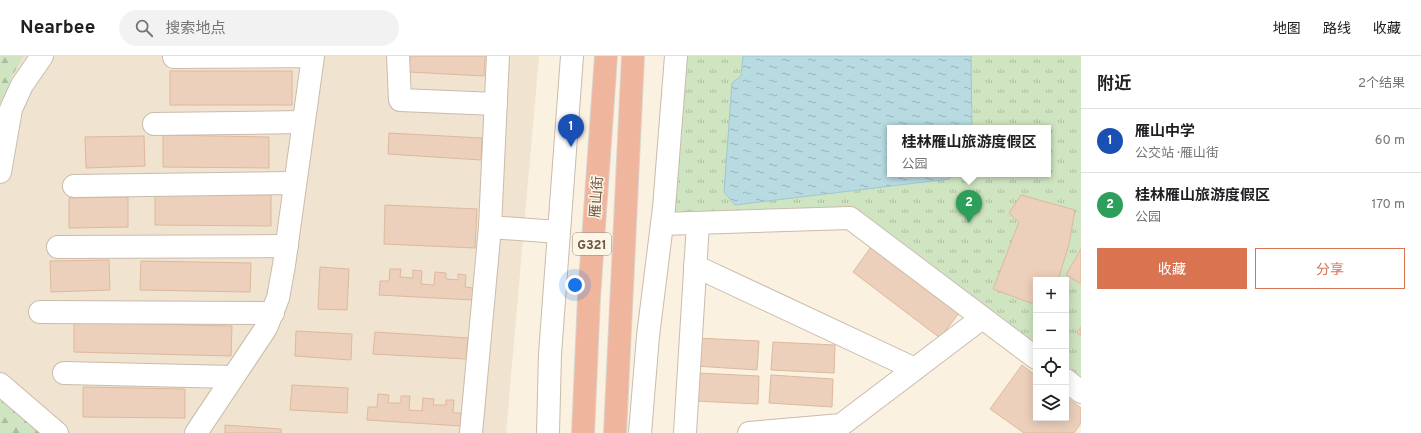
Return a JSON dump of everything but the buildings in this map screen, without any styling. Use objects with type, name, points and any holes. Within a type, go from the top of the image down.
[{"type":"highway","name":"雁山街","points":[[583,433],[589,297],[606,56]]},
{"type":"highway","name":"雁山街","points":[[614,433],[633,56]]},
{"type":"street","points":[[0,172],[12,109],[22,85],[42,56]]},
{"type":"street","points":[[174,57],[313,56],[287,246],[278,298],[266,328],[196,433]]},
{"type":"street","points":[[398,56],[400,100],[496,104]]},
{"type":"street","points":[[471,433],[490,227],[498,56]]},
{"type":"street","points":[[548,433],[550,354],[572,56]]},
{"type":"street","points":[[640,433],[648,336],[662,224],[676,56]]},
{"type":"street","points":[[154,124],[303,122]]},
{"type":"street","points":[[74,186],[295,183]]},
{"type":"street","points":[[662,224],[850,218],[1033,356]]},
{"type":"street","points":[[684,433],[698,223]]},
{"type":"street","points":[[490,227],[558,232]]},
{"type":"street","points":[[58,246],[287,246]]},
{"type":"street","points":[[695,266],[915,369]]},
{"type":"street","points":[[40,312],[272,313]]},
{"type":"street","points":[[749,433],[841,425],[982,318]]},
{"type":"street","points":[[64,373],[234,377]]},
{"type":"street","points":[[1069,382],[1081,392]]},
{"type":"street","points":[[0,384],[57,433]]},
{"type":"shaded area","points":[[24,56],[539,56],[506,433],[40,433],[0,396],[0,119],[12,76]]},
{"type":"green space","points":[[0,56],[24,56],[12,76],[0,119]]},
{"type":"green space","points":[[676,56],[1081,56],[1081,392],[1069,382],[1069,277],[1033,277],[1033,356],[850,218],[662,224]]},
{"type":"green space","points":[[0,396],[40,433],[0,433]]},
{"type":"water","points":[[743,56],[971,56],[972,125],[887,125],[887,177],[951,177],[949,179],[735,205],[724,192],[732,83],[741,76]]},
{"type":"place","name":"雁山中学","points":[[571,147]]},
{"type":"place","name":"桂林雁山旅游度假区","points":[[969,223]]}]
